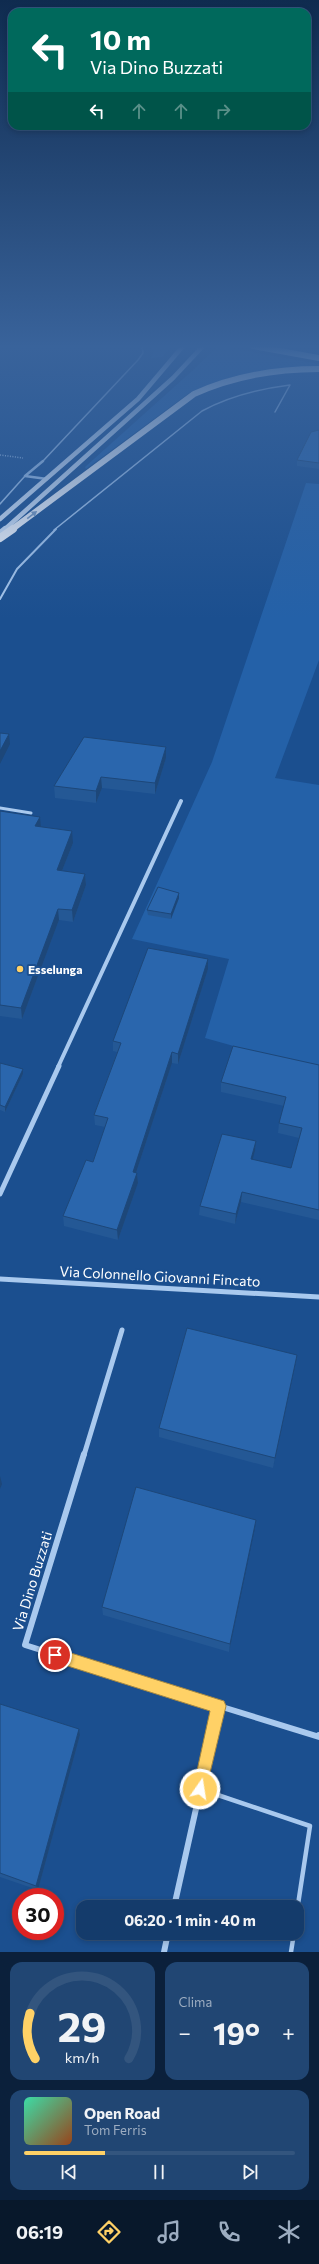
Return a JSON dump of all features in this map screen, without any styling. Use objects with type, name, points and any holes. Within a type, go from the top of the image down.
[{"type":"highway","points":[[0,538],[136,437]]},
{"type":"main road","points":[[0,519],[95,437]]},
{"type":"main road","points":[[0,533],[108,437]]},
{"type":"street","points":[[24,476],[43,461]]},
{"type":"street","points":[[24,476],[47,479]]},
{"type":"street","points":[[0,1194],[181,802]]},
{"type":"street","name":"Via Colonnello Giovanni Fincato","points":[[0,1279],[319,1297]]},
{"type":"street","name":"Via Dino Buzzati","points":[[122,1330],[25,1645],[319,1737],[319,1735]]},
{"type":"street","points":[[176,1900],[219,1706]]},
{"type":"street","points":[[164,1952],[167,1940]]},
{"type":"lane","points":[[43,461],[65,437]]},
{"type":"lane","points":[[0,599],[4,588],[23,560],[62,523],[169,437]]},
{"type":"lane","points":[[0,504],[24,476]]},
{"type":"lane","points":[[0,808],[30,813]]},
{"type":"lane","points":[[200,1789],[310,1826],[299,1900]]},
{"type":"lane","points":[[291,1952],[293,1940]]},
{"type":"shaded area","points":[[118,437],[129,437],[86,469],[85,467]]},
{"type":"shaded area","points":[[306,483],[319,484],[319,660],[275,778],[319,785],[319,1070],[205,1038],[229,959],[132,939],[212,762]]},
{"type":"building","points":[[308,437],[319,437],[319,463],[297,460]]},
{"type":"building","points":[[0,733],[9,734],[0,751]]},
{"type":"building","points":[[84,737],[166,747],[155,783],[101,777],[96,791],[54,786]]},
{"type":"building","name":"Esselunga","points":[[0,811],[40,817],[35,826],[72,831],[57,870],[85,874],[72,910],[58,909],[21,1008],[0,1005]]},
{"type":"building","points":[[158,887],[179,893],[171,914],[147,910]]},
{"type":"building","points":[[148,948],[208,959],[178,1054],[172,1052],[133,1172],[137,1173],[117,1230],[63,1216],[86,1160],[93,1162],[108,1118],[94,1115],[121,1043],[113,1041]]},
{"type":"building","points":[[233,1046],[319,1065],[319,1210],[242,1192],[236,1214],[200,1206],[222,1134],[256,1141],[251,1159],[291,1168],[302,1128],[279,1123],[286,1097],[221,1082]]},
{"type":"building","points":[[0,1063],[23,1069],[5,1107],[0,1105]]},
{"type":"building","points":[[187,1328],[297,1355],[275,1458],[159,1428]]},
{"type":"building","points":[[136,1487],[256,1520],[230,1644],[102,1607]]},
{"type":"building","points":[[0,1704],[79,1729],[36,1886],[0,1873]]},
{"type":"place","name":"Esselunga","points":[[20,969]]},
{"type":"route","points":[[55,1655],[219,1706],[200,1789]]}]
